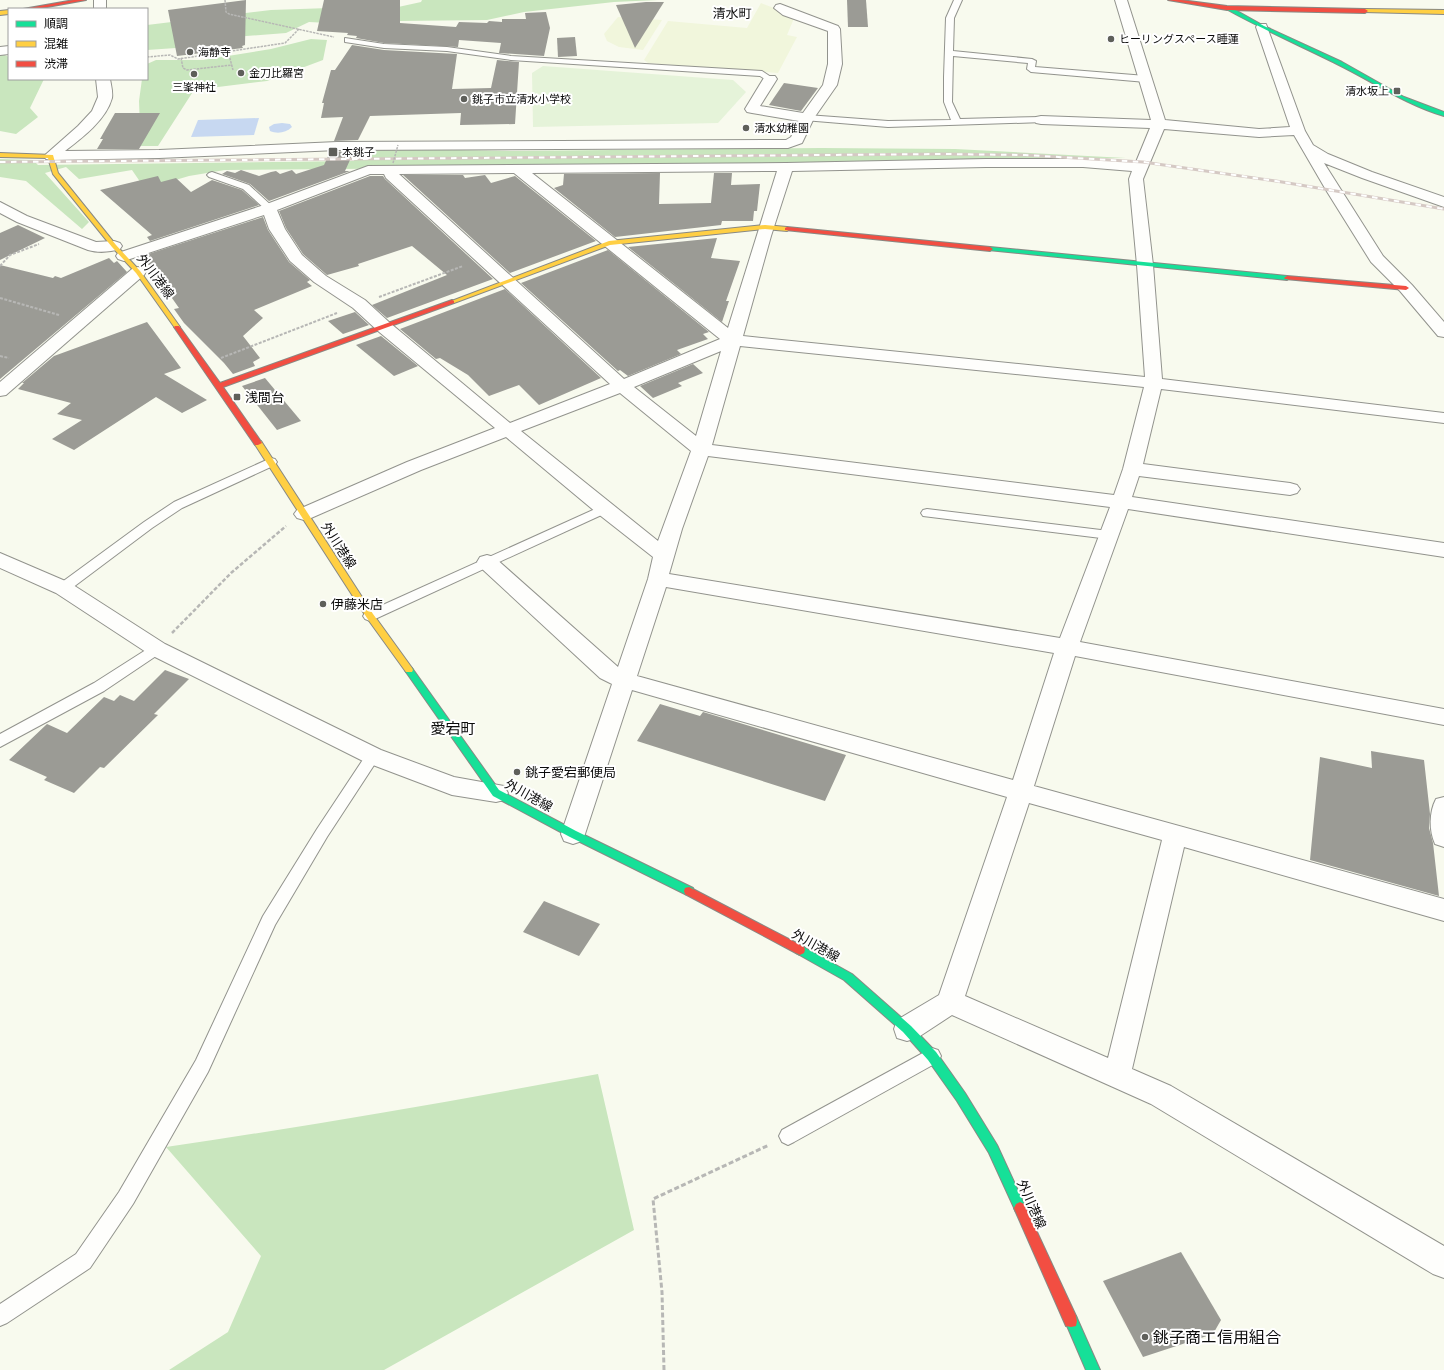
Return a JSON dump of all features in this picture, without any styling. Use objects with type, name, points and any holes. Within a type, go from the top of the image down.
[{"type":"street","points":[[32,8],[84,0]]},
{"type":"street","points":[[907,1029],[950,1002],[1021,791],[1067,647],[1132,469],[1154,383],[1145,265],[1136,179],[1159,124],[1122,0]]},
{"type":"street","points":[[1170,0],[1227,8],[1444,12]]},
{"type":"street","points":[[1387,0],[1391,11]]},
{"type":"street","points":[[0,155],[51,156],[159,154],[337,146],[398,145],[788,144],[797,140],[807,118],[830,85],[835,64],[834,29],[780,8]]},
{"type":"street","points":[[1227,8],[1262,27],[1340,63],[1402,98],[1444,114]]},
{"type":"street","points":[[1262,27],[1298,131],[1333,190],[1377,259],[1406,288],[1444,332]]},
{"type":"street","points":[[51,156],[92,118],[102,106],[105,98],[104,80]]},
{"type":"street","points":[[770,80],[752,109],[807,118]]},
{"type":"street","points":[[1041,120],[1159,124],[1259,133],[1298,131]]},
{"type":"street","points":[[1308,147],[1323,157],[1444,202]]},
{"type":"street","name":"外川港線","points":[[51,156],[55,173],[138,272],[271,462],[370,616],[496,793],[573,834],[654,873],[842,974],[876,1001],[907,1029],[932,1056],[961,1097],[993,1149],[1093,1370]]},
{"type":"street","points":[[0,207],[22,219],[94,247],[119,251],[269,208],[368,170],[392,167],[518,169],[786,167],[1032,162],[1141,166]]},
{"type":"street","points":[[392,167],[391,175],[508,282],[622,386],[701,449],[1121,502],[1444,550]]},
{"type":"street","points":[[573,834],[658,579],[662,554],[701,449],[765,227],[786,167]]},
{"type":"street","points":[[518,169],[609,244],[732,340]]},
{"type":"street","points":[[269,208],[277,230],[296,258],[320,280],[359,304],[384,327],[508,430],[604,509],[662,554]]},
{"type":"street","points":[[0,224],[22,219]]},
{"type":"street","points":[[219,386],[609,244],[765,227],[1145,265],[1406,288]]},
{"type":"street","points":[[0,391],[138,272]]},
{"type":"street","points":[[304,514],[414,466],[622,386],[732,340],[1154,383],[1444,418]]},
{"type":"street","points":[[1132,469],[1290,489]]},
{"type":"street","points":[[0,560],[63,588],[157,649],[373,756],[452,786],[496,793]]},
{"type":"street","points":[[487,562],[608,672],[624,680],[1444,910]]},
{"type":"street","points":[[658,579],[1067,647],[1444,717]]},
{"type":"street","points":[[1444,806],[1444,837]]},
{"type":"street","points":[[1117,1076],[1175,835]]},
{"type":"street","points":[[950,1002],[1161,1095],[1444,1263]]},
{"type":"lane","points":[[956,122],[948,102],[950,18],[958,0]]},
{"type":"lane","points":[[348,40],[384,46],[447,49],[511,58],[762,74],[770,80]]},
{"type":"lane","points":[[949,53],[1032,61],[1031,69],[1146,79]]},
{"type":"lane","points":[[807,118],[888,124],[1041,120]]},
{"type":"lane","points":[[212,175],[246,187],[269,208]]},
{"type":"lane","points":[[63,588],[148,525],[178,505],[271,462]]},
{"type":"lane","points":[[370,616],[604,509]]},
{"type":"lane","points":[[927,513],[1109,535]]},
{"type":"lane","points":[[0,741],[99,687],[157,649]]},
{"type":"lane","points":[[0,1316],[83,1261],[126,1198],[202,1066],[269,921],[322,833],[373,756]]},
{"type":"lane","points":[[788,1136],[932,1056]]},
{"type":"path","points":[[225,0],[226,12],[229,14],[348,40]]},
{"type":"path","points":[[148,57],[162,55],[181,58],[285,43],[299,29]]},
{"type":"path","points":[[228,51],[233,70]]},
{"type":"path","points":[[181,58],[183,68],[187,70],[232,65]]},
{"type":"path","points":[[392,167],[398,145]]},
{"type":"path","points":[[0,266],[10,255],[62,234]]},
{"type":"path","points":[[0,298],[82,321]]},
{"type":"path","points":[[157,649],[231,573],[291,522],[304,514]]},
{"type":"path","points":[[664,1370],[662,1292],[653,1199],[788,1136]]},
{"type":"green space","points":[[422,0],[658,0],[614,2],[524,12],[487,20],[399,21],[386,26],[309,22],[286,33],[246,36],[176,48],[148,50],[148,25],[271,10],[329,8],[380,11],[421,2]]},
{"type":"green space","points":[[761,3],[795,16],[787,35],[797,37],[778,73],[648,63],[644,60],[668,21],[747,28]]},
{"type":"green space","points":[[618,17],[662,20],[643,50],[619,47],[607,41],[604,34]]},
{"type":"green space","points":[[311,39],[327,40],[323,60],[267,81],[194,90],[158,146],[132,146],[140,127],[139,101],[142,80],[148,80],[148,64],[156,60],[203,60],[271,49]]},
{"type":"green space","points":[[0,53],[8,57],[8,80],[44,80],[30,108],[38,117],[16,134],[0,131]]},
{"type":"green space","points":[[543,66],[733,80],[746,92],[718,123],[533,127],[532,73]]},
{"type":"green space","points":[[821,148],[955,149],[1126,158],[673,166],[225,170],[189,176],[145,189],[132,170],[79,179],[66,167],[45,173],[89,222],[82,229],[26,181],[0,177],[0,159],[33,160],[38,165],[354,161],[357,151],[331,150],[410,149],[513,151]]},
{"type":"green space","points":[[598,1074],[634,1230],[384,1370],[169,1370],[228,1332],[261,1256],[166,1147],[382,1113]]},
{"type":"water","points":[[259,118],[254,135],[191,137],[198,120]]},
{"type":"water","points":[[274,124],[290,124],[292,127],[287,131],[270,131],[269,127]]},
{"type":"building","points":[[246,0],[245,45],[242,46],[243,48],[177,56],[168,10]]},
{"type":"building","points":[[324,0],[400,0],[400,23],[456,27],[459,22],[502,22],[502,19],[526,19],[525,13],[546,12],[550,28],[544,56],[499,53],[501,43],[459,40],[458,47],[384,43],[356,38],[357,36],[347,35],[348,33],[317,31]]},
{"type":"building","points":[[847,0],[866,0],[868,27],[848,27]]},
{"type":"building","points":[[664,2],[635,48],[616,5]]},
{"type":"building","points":[[575,37],[577,56],[558,57],[557,38]]},
{"type":"building","points":[[352,45],[384,50],[457,54],[452,89],[491,88],[497,60],[519,62],[515,124],[460,125],[461,113],[370,116],[358,140],[334,141],[343,117],[321,118],[324,103],[322,103],[331,70],[335,70]]},
{"type":"building","points":[[784,83],[818,88],[801,111],[769,105]]},
{"type":"building","points":[[115,113],[160,113],[139,149],[97,149],[103,139],[100,139]]},
{"type":"building","points":[[354,151],[345,171],[350,171],[269,201],[250,184],[222,174],[227,171],[235,173],[241,170],[259,176],[276,171],[280,174],[292,170],[296,174],[324,165],[330,152]]},
{"type":"building","points":[[660,173],[659,204],[711,203],[714,173],[732,173],[731,185],[760,184],[757,211],[754,211],[753,221],[722,221],[721,225],[615,237],[554,188],[563,185],[564,174]]},
{"type":"building","points":[[403,175],[463,175],[465,178],[485,175],[491,183],[515,176],[596,241],[510,273]]},
{"type":"building","points":[[158,176],[161,182],[176,178],[191,192],[212,180],[242,190],[259,205],[150,241],[147,237],[152,235],[100,190]]},
{"type":"building","points":[[370,176],[383,176],[493,279],[387,318],[372,305],[447,275],[412,246],[358,264],[359,266],[327,275],[303,254],[286,228],[279,211]]},
{"type":"building","points":[[263,217],[268,230],[289,262],[310,280],[307,282],[312,286],[254,310],[263,318],[243,336],[260,358],[253,362],[255,366],[233,374],[184,323],[174,309],[179,308],[143,257],[139,261],[136,258]]},
{"type":"building","points":[[18,225],[45,238],[0,260],[0,233]]},
{"type":"building","points":[[717,238],[711,258],[740,261],[726,301],[729,301],[722,322],[628,247]]},
{"type":"building","points":[[608,250],[709,332],[703,334],[708,339],[677,350],[681,354],[628,376],[620,370],[618,371],[521,283]]},
{"type":"building","points":[[109,258],[114,263],[117,261],[127,272],[0,379],[0,265],[53,278],[55,276],[61,278]]},
{"type":"building","points":[[505,289],[601,378],[539,405],[519,385],[489,396],[468,375],[440,358],[436,359],[400,329]]},
{"type":"building","points":[[355,312],[369,325],[343,334],[328,321]]},
{"type":"building","points":[[147,322],[181,368],[164,374],[207,400],[182,413],[156,397],[74,450],[52,439],[82,420],[57,414],[71,403],[18,389],[24,383],[22,383],[54,356]]},
{"type":"building","points":[[381,336],[418,366],[394,376],[356,345]]},
{"type":"building","points":[[693,364],[703,373],[678,383],[682,386],[653,398],[640,386]]},
{"type":"building","points":[[265,378],[301,421],[277,430],[242,386]]},
{"type":"building","points":[[165,670],[189,679],[154,714],[158,715],[104,768],[100,767],[74,793],[44,780],[47,777],[9,760],[47,724],[67,733],[104,697],[114,701],[120,695],[134,701]]},
{"type":"building","points":[[660,704],[700,716],[703,712],[846,755],[825,801],[637,741]]},
{"type":"building","points":[[1371,751],[1424,760],[1430,814],[1429,828],[1433,843],[1439,896],[1310,860],[1320,757],[1372,768]]},
{"type":"building","points":[[544,901],[600,924],[579,956],[523,932]]},
{"type":"building","points":[[1181,1252],[1221,1320],[1213,1334],[1143,1357],[1103,1281]]},
{"type":"railway","points":[[0,162],[942,154],[1025,155],[1143,162],[1276,181],[1444,209]]},
{"type":"traffic: fast","points":[[1230,9],[1262,27],[1340,63],[1402,98],[1444,114]]},
{"type":"traffic: fast","points":[[990,249],[1287,278]]},
{"type":"traffic: fast","points":[[409,670],[496,793],[573,834],[689,891]]},
{"type":"traffic: fast","points":[[800,950],[848,977],[907,1029],[932,1056],[961,1097],[993,1149],[1020,1208]]},
{"type":"traffic: fast","points":[[1071,1321],[1093,1370]]},
{"type":"traffic: slow","points":[[1365,11],[1444,12]]},
{"type":"traffic: slow","points":[[0,13],[8,12]]},
{"type":"traffic: slow","points":[[0,155],[51,156],[55,173],[114,246],[138,272],[177,327]]},
{"type":"traffic: slow","points":[[452,302],[609,243],[765,227],[787,229]]},
{"type":"traffic: slow","points":[[258,443],[370,616],[409,670]]},
{"type":"traffic: jam","points":[[32,8],[84,0]]},
{"type":"traffic: jam","points":[[1170,0],[1227,8],[1365,11]]},
{"type":"traffic: jam","points":[[787,229],[990,249]]},
{"type":"traffic: jam","points":[[1287,278],[1406,288]]},
{"type":"traffic: jam","points":[[219,386],[452,302]]},
{"type":"traffic: jam","points":[[177,327],[258,443]]},
{"type":"traffic: jam","points":[[689,891],[800,950]]},
{"type":"traffic: jam","points":[[1020,1208],[1071,1321]]},
{"type":"place","name":"ヒーリングスペース睡蓮","points":[[1111,39]]},
{"type":"place","name":"海静寺","points":[[190,52]]},
{"type":"place","name":"金刀比羅宮","points":[[241,73]]},
{"type":"place","name":"三峯神社","points":[[194,74]]},
{"type":"place","name":"清水坂上","points":[[1397,91]]},
{"type":"place","name":"銚子市立清水小学校","points":[[464,99]]},
{"type":"place","name":"清水幼稚園","points":[[746,128]]},
{"type":"place","name":"本銚子","points":[[333,152]]},
{"type":"place","name":"浅間台","points":[[237,397]]},
{"type":"place","name":"伊藤米店","points":[[323,604]]},
{"type":"place","name":"銚子愛宕郵便局","points":[[517,772]]},
{"type":"place","name":"銚子商エ信用組合","points":[[1145,1337]]},
{"type":"district","name":"清水町","points":[[732,13]]},
{"type":"district","name":"愛宕町","points":[[453,729]]}]
